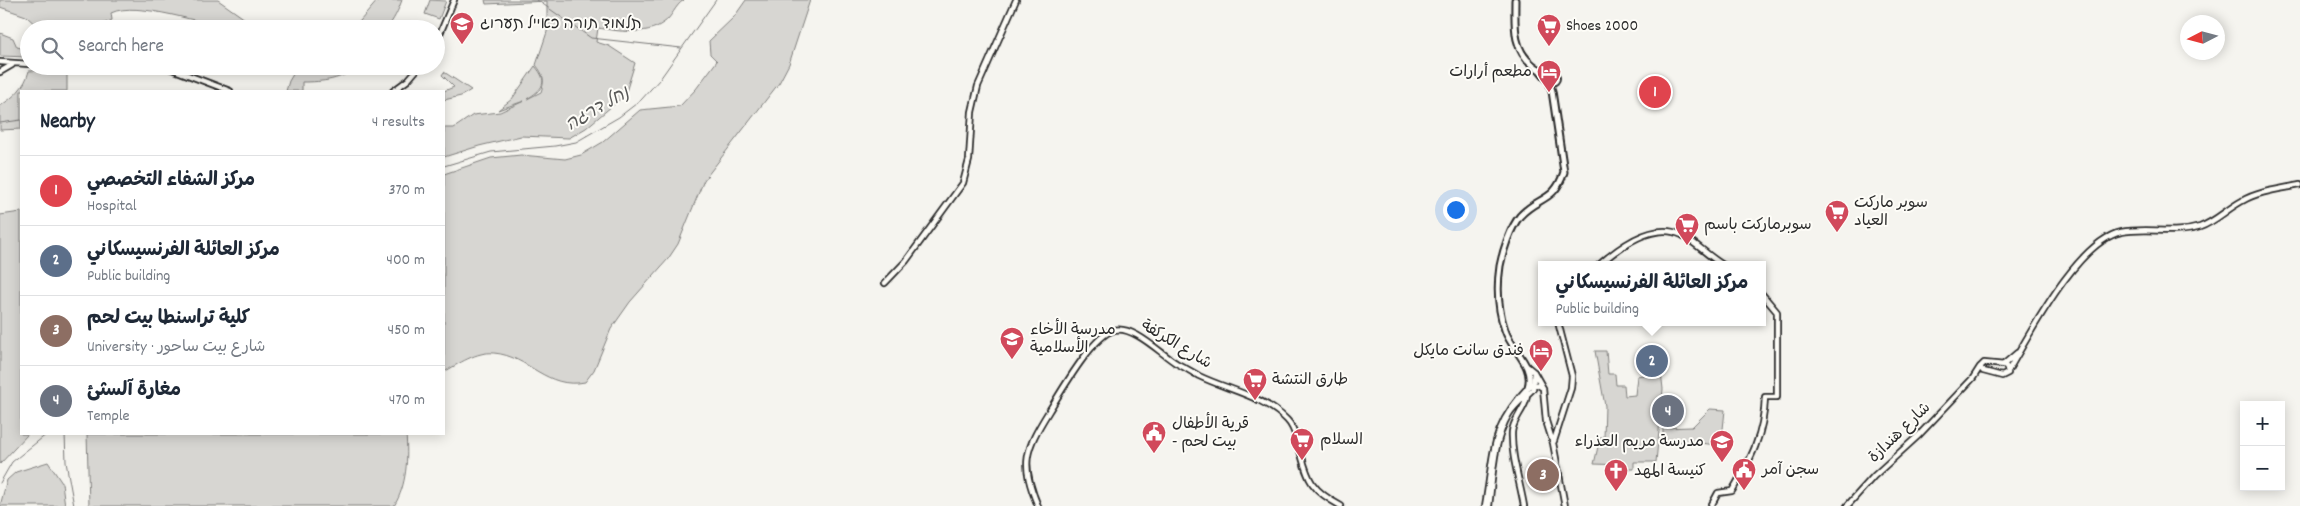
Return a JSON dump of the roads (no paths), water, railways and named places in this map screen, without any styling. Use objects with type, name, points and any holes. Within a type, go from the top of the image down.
[{"type":"main road","points":[[1515,0],[1515,28],[1518,45],[1525,59],[1549,81],[1554,82],[1557,78]]},
{"type":"main road","points":[[1538,70],[1555,74],[1557,78],[1554,103]]},
{"type":"main road","points":[[1527,391],[1528,367],[1511,345],[1504,329],[1499,308],[1500,267],[1504,251],[1519,217],[1529,208],[1550,196],[1560,185],[1564,172],[1549,81],[1550,74]]},
{"type":"street","points":[[445,22],[454,0]]},
{"type":"street","points":[[885,283],[906,261],[963,183],[969,160],[972,112],[978,86],[1016,0]]},
{"type":"street","points":[[0,62],[20,64]]},
{"type":"street","points":[[0,72],[12,64]]},
{"type":"street","points":[[188,75],[227,90]]},
{"type":"street","points":[[394,90],[412,75]]},
{"type":"street","points":[[2008,371],[2006,366],[2002,365],[1982,363],[1980,367],[1981,371],[2005,376],[2067,276],[2080,260],[2110,236],[2129,231],[2195,228],[2209,223],[2248,198],[2300,185]]},
{"type":"street","points":[[1604,261],[1621,247],[1659,230],[1682,235],[1718,261]]},
{"type":"street","points":[[1711,506],[1718,494],[1732,491],[1751,461],[1765,417],[1765,397],[1777,397],[1778,379],[1775,359],[1778,325],[1776,312],[1766,299]]},
{"type":"street","points":[[1553,443],[1571,388],[1572,376],[1559,326]]},
{"type":"street","name":"شارع الكركفة","points":[[1038,506],[1026,471],[1028,454],[1035,433],[1071,372],[1104,335],[1115,329],[1132,332],[1164,355],[1200,376],[1248,396],[1276,411],[1288,420],[1296,437],[1311,484],[1320,494],[1341,506]]},
{"type":"street","points":[[2002,365],[2020,351]]},
{"type":"street","points":[[1528,367],[1534,372],[1542,388],[1546,421],[1553,443],[1565,506]]},
{"type":"street","name":"شارع هندازة","points":[[1847,506],[1874,476],[1919,435],[1973,378],[1980,367]]},
{"type":"street","points":[[1485,506],[1497,431],[1514,402],[1534,384],[1534,372]]},
{"type":"street","name":"شارع هندازة","points":[[1973,378],[1985,372]]},
{"type":"street","points":[[1534,384],[1542,388]]},
{"type":"street","points":[[1489,506],[1500,436],[1509,414],[1527,391]]},
{"type":"street","points":[[1524,506],[1513,447],[1512,430],[1526,401],[1527,391]]},
{"type":"waterway","points":[[537,0],[591,38],[681,48]]},
{"type":"waterway","name":"נחל דרגה","points":[[445,166],[491,152],[555,146],[576,142],[619,117],[641,100],[660,79],[716,0]]},
{"type":"waterway","points":[[0,123],[20,120]]},
{"type":"waterway","name":"נחל דרגה","points":[[0,483],[12,462],[46,435]]},
{"type":"waterway","points":[[65,435],[66,462],[74,506]]},
{"type":"place","name":"תלמוד תורה כאייל תערוג","points":[[462,45]]},
{"type":"place","name":"Shoes 2000","points":[[1549,47]]},
{"type":"place","name":"مركز الشفاء التخصصي","points":[[1655,92]]},
{"type":"place","name":"مطعم أرارات","points":[[1549,93]]},
{"type":"place","name":"سوبر ماركت العياد","points":[[1837,233]]},
{"type":"place","name":"سوبرماركت باسم","points":[[1687,246]]},
{"type":"place","name":"مدرسة الأخاء الأسلامية","points":[[1012,360]]},
{"type":"place","name":"مركز العائلة الفرنسيسكاني","points":[[1652,361]]},
{"type":"place","name":"فندق سانت مايكل","points":[[1541,372]]},
{"type":"place","name":"طارق النتشة","points":[[1255,401]]},
{"type":"place","name":"مغارة آلسثئ","points":[[1668,411]]},
{"type":"place","name":"قرية الأطفال - بيت لحم","points":[[1154,454]]},
{"type":"place","name":"السلام","points":[[1302,461]]},
{"type":"place","name":"مدرسة مريم العذراء","points":[[1722,463]]},
{"type":"place","name":"كلية تراسنطا بيت لحم","points":[[1543,475]]},
{"type":"place","name":"سجن آمر","points":[[1744,491]]},
{"type":"place","name":"كنيسة المهد","points":[[1616,492]]}]
